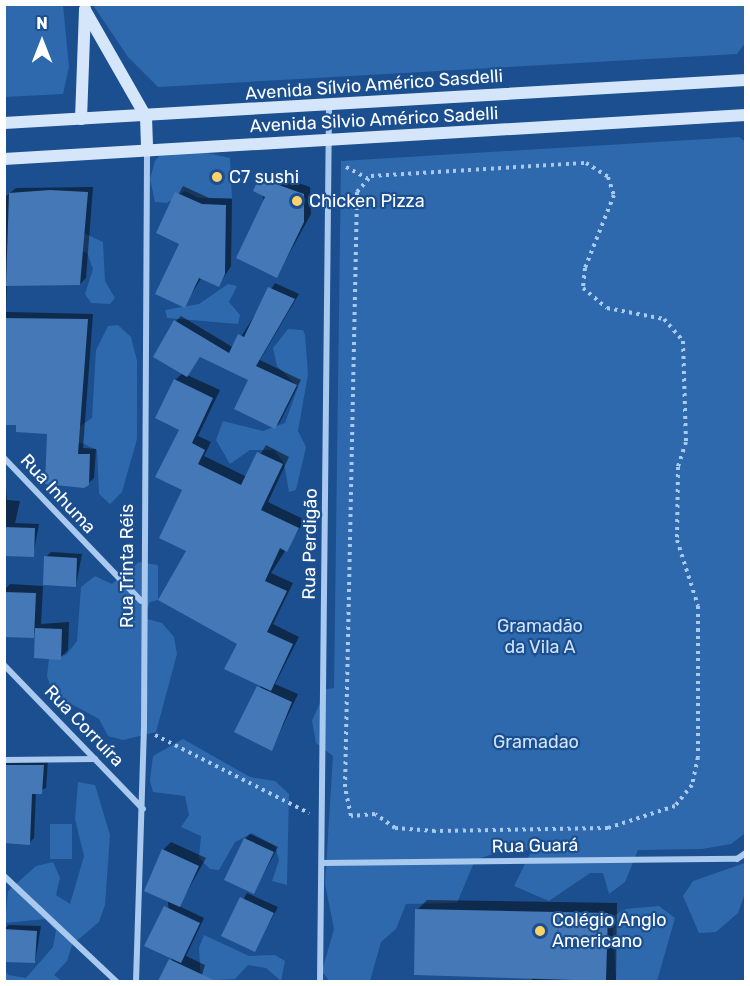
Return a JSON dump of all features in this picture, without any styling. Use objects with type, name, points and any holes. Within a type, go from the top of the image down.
[{"type":"main road","points":[[85,7],[146,117],[147,150]]},
{"type":"main road","points":[[81,119],[85,7]]},
{"type":"main road","name":"Avenida Sílvio Américo Sasdelli","points":[[4,123],[329,107],[746,80]]},
{"type":"main road","name":"Avenida Silvio Américo Sadelli","points":[[4,159],[330,142],[746,115]]},
{"type":"street","name":"Rua Perdigão","points":[[320,981],[329,107]]},
{"type":"street","name":"Rua Trinta Réis","points":[[136,981],[143,808],[141,601],[147,150]]},
{"type":"street","name":"Rua Inhuma","points":[[4,458],[141,601]]},
{"type":"street","name":"Rua Corruíra","points":[[4,664],[143,808]]},
{"type":"street","points":[[4,760],[95,759]]},
{"type":"street","name":"Rua Guará","points":[[322,863],[737,859],[746,853]]},
{"type":"street","points":[[4,876],[117,981]]},
{"type":"path","points":[[346,167],[367,178],[586,163],[599,167],[612,183],[614,195],[585,268],[583,288],[612,310],[664,320],[682,341],[686,442],[678,467],[677,540],[698,606],[698,757],[692,785],[675,806],[608,828],[539,831],[435,831],[395,828],[375,814],[348,813],[356,208],[357,192],[367,178]]},
{"type":"path","points":[[144,729],[322,819]]},
{"type":"green space","points":[[5,4],[63,5],[69,67],[63,94],[5,97]]},
{"type":"green space","points":[[93,5],[745,5],[745,43],[737,54],[158,87],[128,57]]},
{"type":"green space","name":"Gramadão da Vila A","points":[[739,137],[746,142],[744,834],[731,844],[702,849],[638,850],[625,882],[609,894],[603,873],[590,873],[549,901],[514,886],[532,850],[505,850],[475,860],[457,903],[406,904],[396,929],[381,942],[370,981],[329,981],[322,971],[334,929],[325,884],[333,756],[316,743],[312,721],[326,689],[334,688],[341,161]]},
{"type":"green space","points":[[194,150],[230,158],[232,198],[199,198],[185,191],[167,203],[155,202],[150,179],[155,161],[161,154]]},
{"type":"green space","points":[[77,230],[103,242],[105,281],[115,298],[110,304],[91,303],[85,294],[93,269],[87,253],[79,250]]},
{"type":"green space","points":[[228,284],[237,286],[229,302],[240,315],[238,324],[167,318],[165,310],[199,304]]},
{"type":"green space","points":[[118,325],[131,337],[137,361],[137,439],[122,492],[110,504],[99,494],[97,450],[82,443],[57,442],[92,418],[96,350],[108,326]]},
{"type":"green space","points":[[288,329],[303,330],[308,374],[298,431],[306,447],[296,490],[289,492],[284,463],[274,450],[250,450],[230,464],[216,440],[223,421],[263,431],[285,423],[298,387],[277,366],[273,348]]},
{"type":"green space","points":[[139,562],[158,565],[158,600],[150,602],[144,618],[162,623],[174,637],[177,654],[156,732],[123,740],[108,736],[99,719],[53,694],[47,676],[49,658],[66,655],[77,641],[81,587],[95,576],[112,584]]},
{"type":"green space","points":[[183,739],[250,777],[275,781],[289,794],[287,885],[272,881],[279,860],[275,846],[252,833],[235,842],[219,870],[210,869],[199,858],[201,836],[181,827],[189,815],[185,796],[153,792],[150,781],[153,756]]},
{"type":"green space","points":[[78,782],[95,785],[110,835],[105,905],[99,922],[72,945],[67,961],[54,975],[62,981],[5,981],[4,968],[8,975],[26,978],[53,947],[56,931],[45,919],[5,923],[8,891],[36,866],[53,862],[60,878],[56,895],[70,904],[84,856],[75,819]]},
{"type":"green space","points":[[50,824],[72,824],[72,859],[50,859]]},
{"type":"green space","points":[[745,863],[745,893],[738,913],[716,932],[699,933],[683,896],[693,881]]},
{"type":"green space","points":[[659,906],[675,918],[657,981],[616,981],[612,917],[625,909]]},
{"type":"green space","points":[[204,935],[249,956],[275,955],[285,961],[281,981],[266,968],[248,965],[235,979],[201,981],[199,948]]},
{"type":"building","points":[[259,178],[304,194],[304,222],[277,278],[236,258],[265,197],[253,191]]},
{"type":"building","points":[[50,190],[88,192],[80,285],[6,286],[9,193]]},
{"type":"building","points":[[175,192],[202,204],[226,205],[225,274],[219,287],[199,278],[185,308],[155,294],[179,244],[156,233]]},
{"type":"building","points":[[268,287],[295,299],[256,366],[297,385],[275,429],[234,409],[248,380],[200,357],[187,377],[153,357],[174,320],[229,353],[238,334],[244,337]]},
{"type":"building","points":[[4,318],[88,319],[78,454],[90,454],[89,485],[84,488],[45,484],[47,434],[16,432],[16,425],[4,425]]},
{"type":"building","points":[[174,379],[213,398],[192,443],[205,450],[198,464],[241,485],[257,452],[283,464],[261,510],[299,528],[287,552],[280,548],[265,581],[287,591],[267,632],[293,644],[271,691],[224,669],[237,644],[158,600],[186,551],[159,538],[182,490],[155,477],[179,430],[155,418]]},
{"type":"building","points":[[4,527],[35,528],[34,557],[4,556]]},
{"type":"building","points":[[44,556],[77,558],[76,587],[43,585]]},
{"type":"building","points":[[4,592],[36,593],[34,638],[4,637]]},
{"type":"building","points":[[35,628],[62,629],[61,660],[34,658]]},
{"type":"building","points":[[257,686],[292,702],[272,751],[234,732]]},
{"type":"building","points":[[4,765],[44,765],[42,794],[32,794],[30,845],[4,843]]},
{"type":"building","points":[[244,838],[274,852],[254,894],[224,880]]},
{"type":"building","points":[[162,849],[199,866],[180,907],[144,891]]},
{"type":"building","points":[[240,897],[274,913],[255,952],[221,936]]},
{"type":"building","points":[[164,906],[200,923],[181,963],[144,946]]},
{"type":"building","points":[[415,909],[608,913],[606,981],[414,975]]},
{"type":"building","points":[[4,929],[37,931],[35,963],[4,962]]},
{"type":"building","points":[[169,959],[216,981],[158,981]]},
{"type":"place","name":"C7 sushi","points":[[217,177]]},
{"type":"place","name":"Chicken Pizza","points":[[297,201]]},
{"type":"place","name":"Colégio Anglo Americano","points":[[540,931]]},
{"type":"park label","name":"Gramadao","points":[[536,742]]}]
